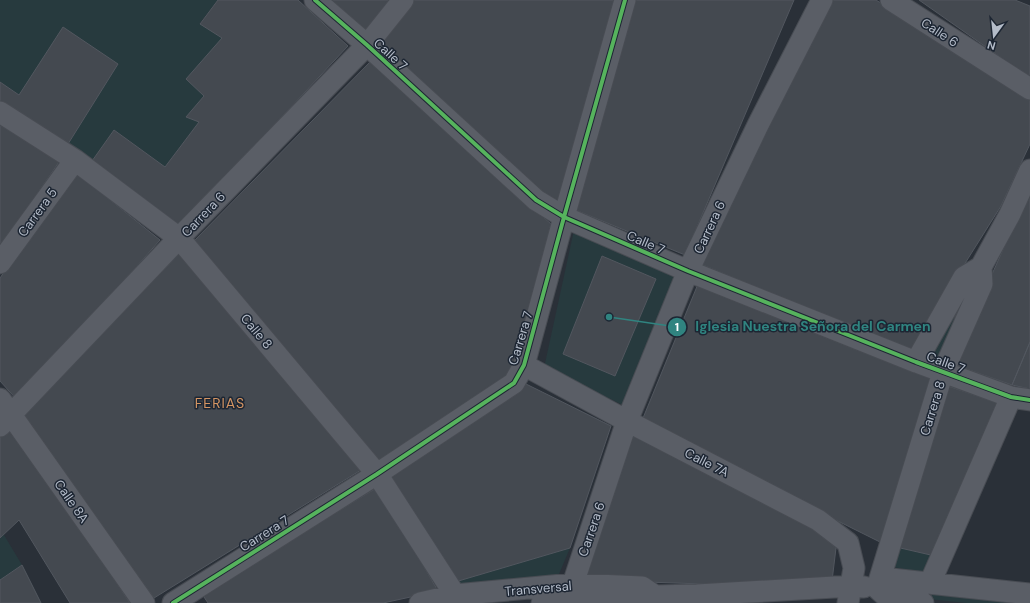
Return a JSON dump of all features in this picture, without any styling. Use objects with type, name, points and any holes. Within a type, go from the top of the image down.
[{"type":"street","name":"Calle 7","points":[[315,0],[367,45],[536,200],[564,217],[688,271],[916,362],[1021,398]]},
{"type":"street","name":"Carrera 6","points":[[4,413],[179,238],[367,45],[403,0]]},
{"type":"street","name":"Carrera 7","points":[[183,600],[514,383],[524,365],[625,0]]},
{"type":"street","name":"Carrera 6","points":[[572,592],[628,421],[688,271],[758,125],[822,0]]},
{"type":"street","name":"Calle 6","points":[[891,0],[1030,89]]},
{"type":"street","name":"Calle 8","points":[[0,112],[75,160],[179,238],[377,474],[457,599]]},
{"type":"street","name":"Carrera 5","points":[[0,264],[75,160]]},
{"type":"street","points":[[916,362],[964,277],[980,267],[1010,214],[1030,170]]},
{"type":"street","name":"Carrera 8","points":[[877,588],[943,372],[982,284],[980,267]]},
{"type":"street","name":"Calle 7A","points":[[524,365],[818,520],[848,543],[854,568],[850,595]]},
{"type":"street","points":[[930,583],[1021,398]]},
{"type":"street","name":"Calle 8A","points":[[4,413],[144,603]]},
{"type":"street","points":[[923,603],[888,599],[877,588],[891,579],[1030,594]]},
{"type":"street","name":"Transversal","points":[[420,603],[457,599],[642,587],[658,599],[850,595],[877,588]]},
{"type":"street","name":"Transversal","points":[[542,603],[572,592],[625,603]]},
{"type":"green space","points":[[0,0],[218,0],[200,23],[222,38],[204,96],[187,117],[199,122],[165,167],[114,130],[92,161],[68,144],[118,64],[19,95],[0,82]]},
{"type":"green space","points":[[574,230],[678,275],[623,405],[544,368]],"holes":[[[602,256],[656,279],[615,376],[563,354]]]},
{"type":"green space","points":[[965,285],[974,288],[940,362],[928,358]]},
{"type":"green space","points":[[4,535],[22,565],[0,580],[0,538]]},
{"type":"green space","points":[[896,547],[935,556],[926,573],[893,567]]},
{"type":"green space","points":[[570,548],[559,574],[461,590],[455,582]]},
{"type":"green space","points":[[891,583],[1030,603],[967,603],[889,595]]},
{"type":"building","points":[[218,0],[298,0],[348,46],[179,227],[92,161],[114,130],[165,167],[199,122],[186,117],[204,96],[186,79],[222,38],[200,24]]},
{"type":"building","points":[[330,0],[390,0],[364,33]]},
{"type":"building","points":[[410,0],[618,0],[559,203],[537,193],[377,43]]},
{"type":"building","points":[[633,0],[794,0],[685,255],[573,209]]},
{"type":"building","points":[[812,0],[876,0],[1030,99],[1030,144],[1001,206],[910,351],[698,263]]},
{"type":"building","points":[[919,0],[1015,0],[1030,6],[1030,78]]},
{"type":"building","points":[[63,27],[118,64],[68,144],[0,102],[0,82],[19,95]]},
{"type":"building","points":[[370,62],[551,224],[516,362],[506,377],[377,466],[193,242]]},
{"type":"building","points":[[0,123],[59,162],[0,248]]},
{"type":"building","points":[[74,171],[160,240],[18,401],[0,381],[0,278]]},
{"type":"building","points":[[1030,189],[1030,342],[1012,385],[952,364]]},
{"type":"building","points":[[179,254],[361,470],[154,598],[75,490],[23,415]]},
{"type":"building","points":[[602,256],[656,279],[615,376],[563,354]]},
{"type":"building","points":[[698,284],[933,374],[882,543],[641,423]]},
{"type":"building","points":[[1030,342],[1030,389],[1012,385]]},
{"type":"building","points":[[526,384],[611,426],[570,548],[455,582],[388,479]]},
{"type":"building","points":[[945,385],[998,403],[935,556],[896,547]]},
{"type":"building","points":[[11,424],[130,603],[70,603],[19,520],[0,538],[0,435]]},
{"type":"building","points":[[633,432],[815,522],[836,548],[832,581],[703,584],[647,582],[584,574]]},
{"type":"building","points":[[378,487],[438,591],[383,603],[208,603],[202,594]]},
{"type":"building","points":[[22,565],[41,603],[0,603],[0,580]]},
{"type":"cycle path","points":[[315,0],[367,45],[536,200],[564,217],[688,271],[916,362],[1011,397],[1030,400]]},
{"type":"cycle path","points":[[173,603],[377,474],[514,383],[524,365],[625,0]]},
{"type":"place","name":"Iglesia Nuestra Señora del Carmen","points":[[609,317]]},
{"type":"district","name":"FERIAS","points":[[220,403]]}]
